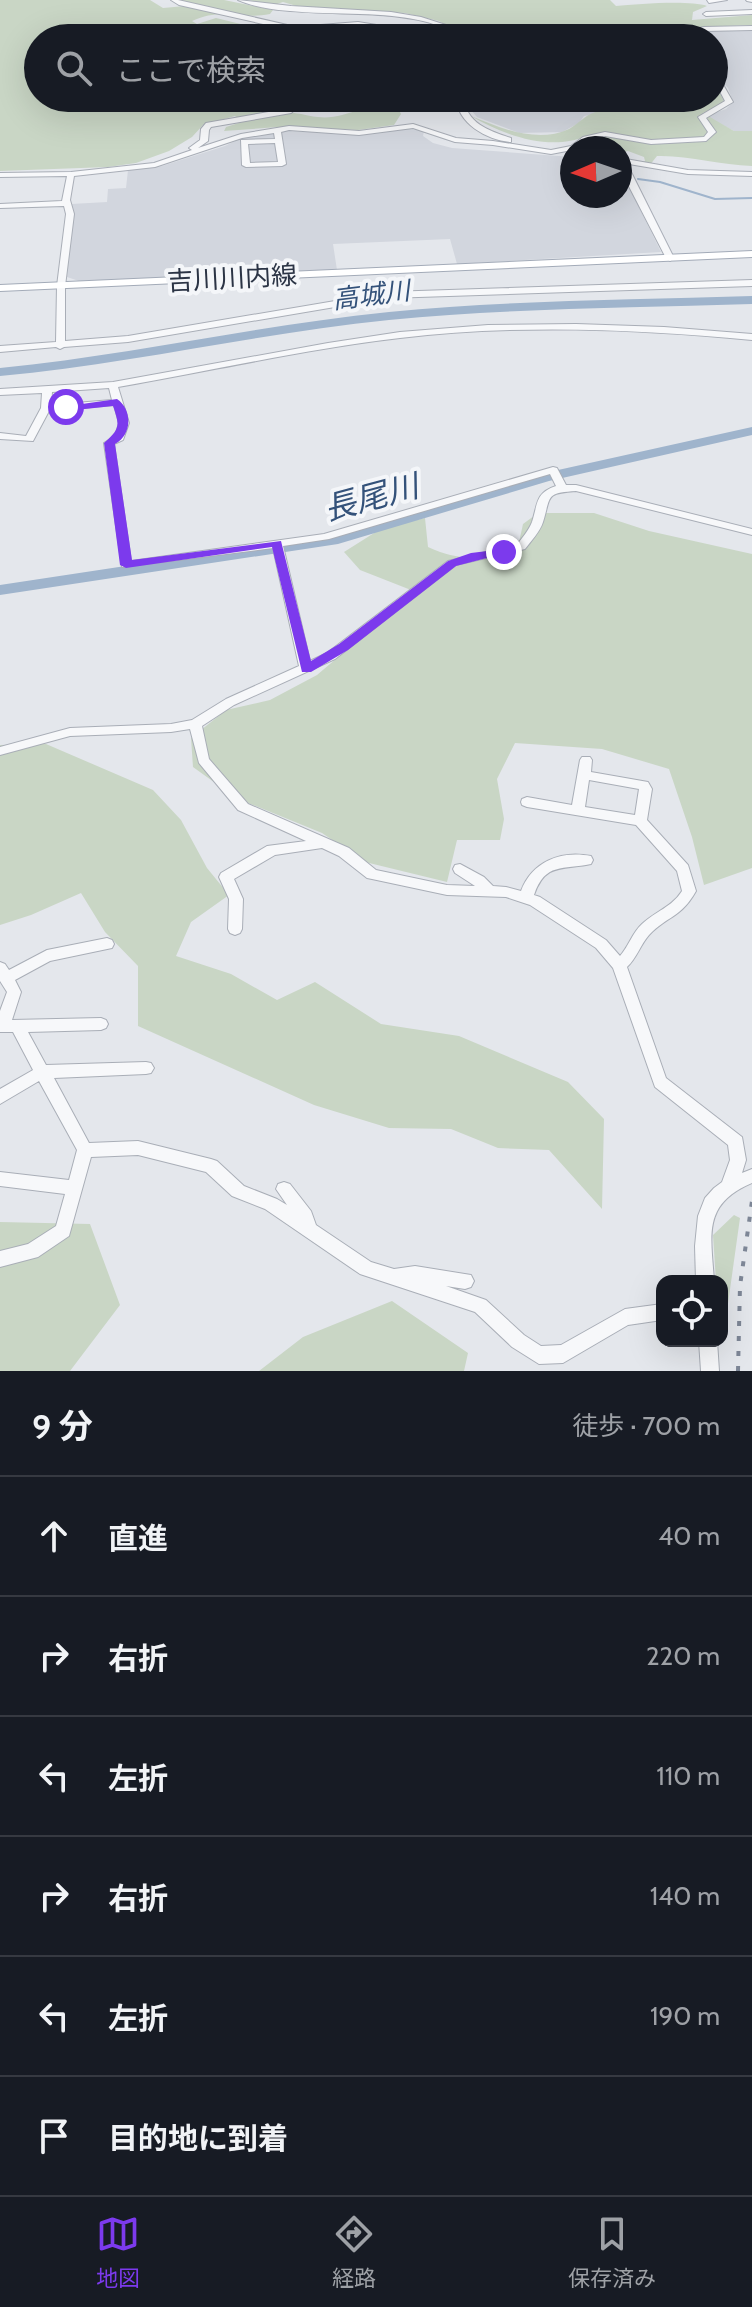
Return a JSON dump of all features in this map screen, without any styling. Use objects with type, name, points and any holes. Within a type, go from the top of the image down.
[{"type":"main road","name":"吉川川内線","points":[[0,288],[752,254]]},
{"type":"street","points":[[174,0],[181,4],[284,24]]},
{"type":"street","points":[[241,0],[276,7],[407,15],[443,24]]},
{"type":"street","points":[[709,1],[724,0]]},
{"type":"street","points":[[706,14],[752,12]]},
{"type":"street","points":[[401,24],[407,15]]},
{"type":"street","points":[[728,29],[752,28]]},
{"type":"street","points":[[177,158],[203,143],[205,129],[209,125],[282,112]]},
{"type":"street","points":[[462,112],[497,136],[560,146]]},
{"type":"street","points":[[632,139],[651,142],[706,139],[712,132],[702,117],[711,112]]},
{"type":"street","points":[[0,175],[71,174],[145,167],[231,140],[280,129],[359,133],[413,126],[455,140],[551,152],[560,150]]},
{"type":"street","points":[[278,141],[244,142],[246,165],[282,164],[278,141],[280,129]]},
{"type":"street","points":[[280,129],[287,155]]},
{"type":"street","points":[[230,155],[231,140]]},
{"type":"street","points":[[632,164],[688,172],[752,174]]},
{"type":"street","points":[[60,346],[61,286],[70,214],[67,203],[71,174]]},
{"type":"street","points":[[632,182],[670,258]]},
{"type":"street","points":[[0,206],[67,203]]},
{"type":"street","points":[[0,349],[128,339],[388,295],[752,283]]},
{"type":"street","points":[[0,392],[113,385],[355,342],[426,333],[616,326],[752,337]]},
{"type":"street","points":[[0,385],[28,385]]},
{"type":"street","points":[[113,385],[124,423],[119,438],[109,443],[126,565],[278,547],[557,477],[752,532]]},
{"type":"street","points":[[0,436],[29,439],[46,408],[47,390]]},
{"type":"street","points":[[46,408],[117,402]]},
{"type":"street","points":[[0,751],[70,732],[171,728],[195,724],[230,702],[306,669],[344,647],[452,563],[521,547],[537,525],[542,500],[557,477]]},
{"type":"street","points":[[278,547],[306,669]]},
{"type":"street","points":[[195,724],[203,760],[243,807],[344,852],[372,874],[447,890],[506,892],[526,898],[589,935],[619,965],[660,1082],[736,1142],[738,1160],[730,1183]]},
{"type":"street","points":[[578,810],[585,768],[643,785],[646,789],[640,821]]},
{"type":"street","points":[[527,802],[640,821],[683,869],[689,891],[679,908],[639,935],[630,958],[619,965]]},
{"type":"street","points":[[235,929],[236,899],[226,877],[272,850],[285,846],[325,844]]},
{"type":"street","points":[[526,898],[531,879],[543,867],[563,861],[586,860]]},
{"type":"street","points":[[460,869],[489,891]]},
{"type":"street","points":[[6,1026],[14,992],[3,973],[47,956],[107,944]]},
{"type":"street","points":[[6,1026],[101,1024]]},
{"type":"street","points":[[0,1259],[32,1251],[63,1231],[85,1150],[42,1072],[6,1026]]},
{"type":"street","points":[[0,1097],[42,1072],[146,1068]]},
{"type":"street","points":[[85,1150],[138,1148],[211,1166],[238,1191],[271,1204],[366,1268],[480,1306],[540,1363],[563,1354],[625,1317],[656,1313]]},
{"type":"street","points":[[705,1275],[703,1228],[709,1201],[730,1183],[752,1176]]},
{"type":"street","points":[[0,1179],[75,1188]]},
{"type":"street","points":[[284,1189],[305,1216],[309,1229]]},
{"type":"street","points":[[393,1276],[415,1274],[465,1281]]},
{"type":"street","points":[[708,1347],[710,1371]]},
{"type":"shaded area","points":[[728,31],[752,31],[752,131],[734,131],[706,116],[728,112],[733,102],[728,88]]},
{"type":"shaded area","points":[[473,112],[605,112],[584,116],[579,123],[562,132],[519,133],[477,117]]},
{"type":"shaded area","points":[[621,112],[688,112],[673,133]]},
{"type":"shaded area","points":[[401,128],[424,131],[423,136],[433,143],[452,148],[560,156],[560,208],[632,208],[632,193],[661,252],[457,264],[450,239],[333,244],[337,270],[79,281],[67,277],[71,204],[107,202],[108,189],[126,188],[128,170],[162,166],[225,146],[245,136],[286,131],[365,134]]},
{"type":"green space","points":[[0,0],[150,0],[163,8],[185,6],[182,0],[224,0],[273,10],[270,14],[249,16],[213,15],[192,21],[197,24],[24,24],[24,112],[265,112],[272,116],[291,113],[323,117],[352,112],[401,114],[394,125],[358,130],[278,127],[224,131],[226,127],[242,122],[235,116],[203,125],[192,137],[169,151],[136,163],[0,171]]},
{"type":"green space","points":[[248,0],[610,0],[616,6],[689,3],[707,6],[693,12],[692,20],[752,15],[752,25],[444,24],[405,13],[300,7],[283,2],[274,5]]},
{"type":"green space","points":[[216,18],[240,24],[197,24]]},
{"type":"green space","points":[[596,112],[705,112],[703,113],[734,131],[752,131],[752,166],[657,156],[649,166],[639,163],[645,161],[644,157],[632,152],[632,136],[560,136],[560,142],[542,142],[512,135],[471,116],[532,135],[569,129]]},
{"type":"green space","points":[[538,513],[594,513],[649,531],[752,554],[752,868],[704,885],[669,769],[602,749],[515,743],[497,779],[504,819],[500,840],[457,840],[447,882],[365,862],[322,833],[236,798],[193,767],[191,738],[226,710],[270,700],[317,675],[376,625],[411,590],[360,570],[344,552],[382,528],[425,518],[428,547],[462,557],[495,555],[518,547],[523,524]]},
{"type":"green space","points":[[46,744],[153,790],[181,820],[207,868],[229,895],[191,922],[176,956],[231,974],[277,1000],[315,982],[381,1024],[459,1036],[568,1082],[604,1119],[602,1209],[549,1150],[498,1148],[451,1129],[389,1128],[314,1105],[138,1026],[138,966],[105,932],[81,893],[0,925],[0,745]]},
{"type":"green space","points":[[734,1215],[740,1218],[728,1304],[728,1275],[716,1275],[713,1235]]},
{"type":"green space","points":[[0,1222],[90,1224],[120,1305],[70,1371],[0,1371]]},
{"type":"green space","points":[[392,1301],[468,1353],[464,1371],[259,1371],[303,1337]]},
{"type":"waterway","points":[[638,179],[660,182],[715,199],[752,198]]},
{"type":"waterway","name":"高城川","points":[[0,372],[98,361],[389,316],[525,307],[752,300]]},
{"type":"waterway","name":"長尾川","points":[[0,590],[338,539],[545,477],[752,431]]},
{"type":"railway","points":[[738,1371],[740,1286],[752,1201]]},
{"type":"route","points":[[66,407],[117,402],[124,423],[119,438],[109,443],[126,565],[277,543],[306,669],[344,647],[452,563],[504,552]]}]
